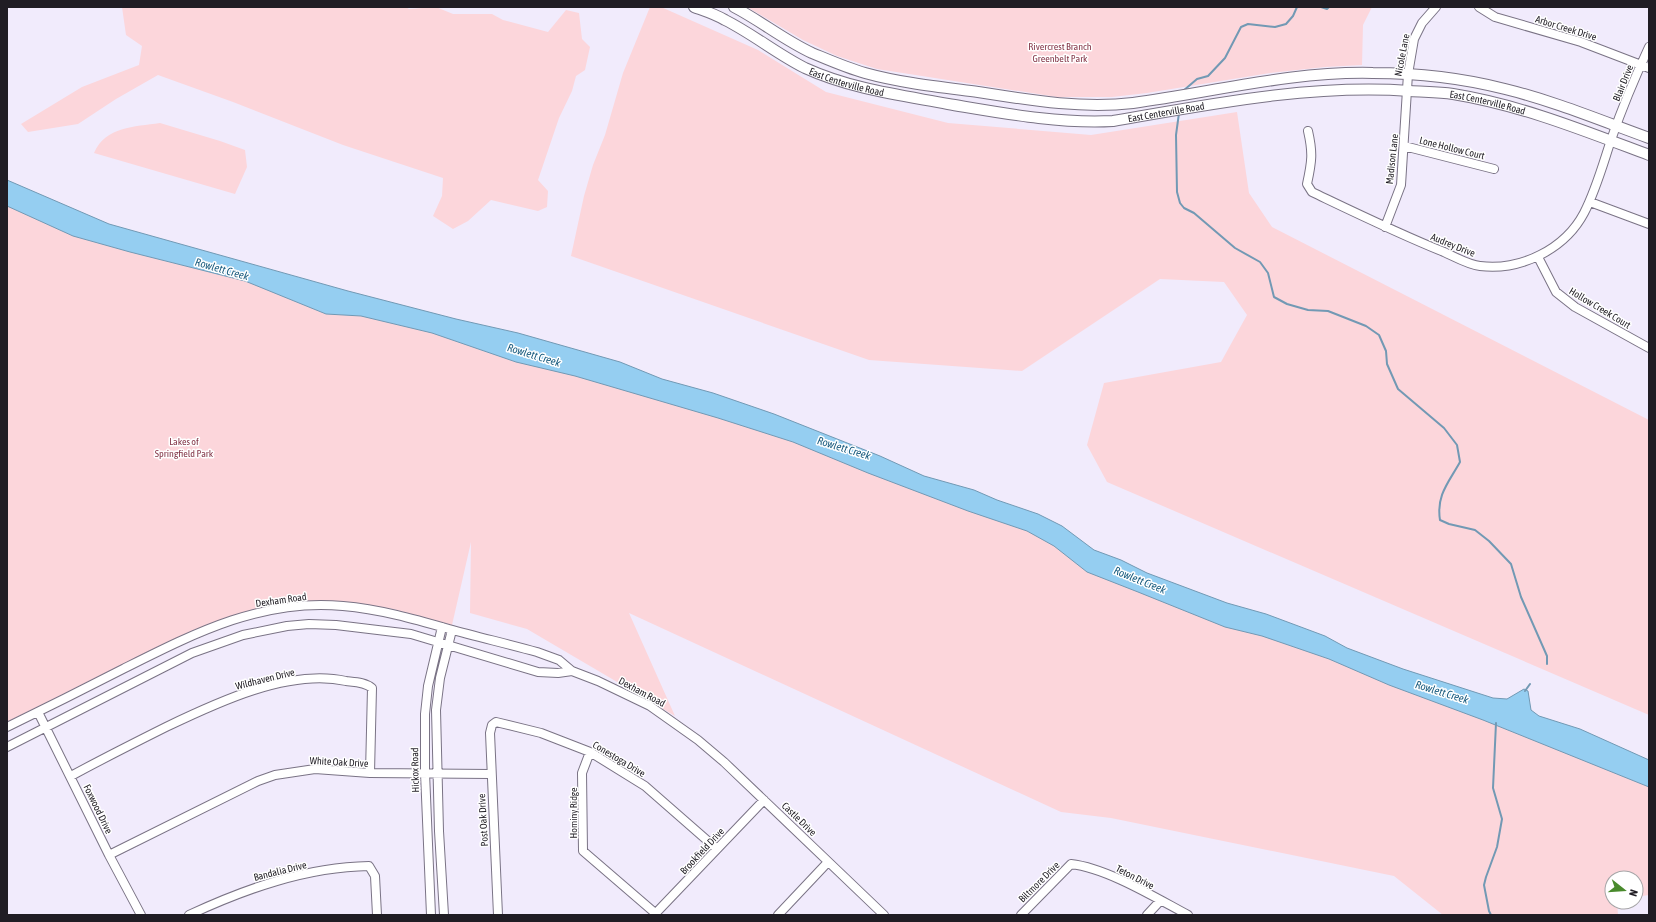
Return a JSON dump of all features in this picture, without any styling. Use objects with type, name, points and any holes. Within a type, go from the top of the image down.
[{"type":"main road","name":"East Centerville Road","points":[[694,7],[724,19],[806,68],[858,87],[882,93],[1027,116],[1094,122],[1113,121],[1227,102],[1323,90],[1407,90],[1451,94],[1481,99],[1545,117],[1649,155]]},
{"type":"main road","name":"East Centerville Road","points":[[734,7],[796,45],[812,53],[866,73],[940,87],[1061,104],[1093,105],[1132,103],[1327,73],[1408,74],[1450,78],[1507,90],[1551,103],[1649,138]]},
{"type":"street","name":"Nicole Lane","points":[[1407,90],[1413,45],[1422,23],[1436,7]]},
{"type":"street","name":"Arbor Creek Drive","points":[[1478,7],[1495,18],[1581,42],[1649,68]]},
{"type":"street","name":"Blair Drive","points":[[1616,126],[1649,47]]},
{"type":"street","name":"Madison Lane","points":[[1385,227],[1401,185],[1407,90]]},
{"type":"street","name":"Audrey Drive","points":[[1308,131],[1312,152],[1312,164],[1307,184],[1312,192],[1385,227],[1479,266],[1503,267],[1538,257],[1572,232],[1590,202],[1616,126]]},
{"type":"street","name":"Lone Hollow Court","points":[[1404,146],[1494,169]]},
{"type":"street","points":[[1590,202],[1649,224]]},
{"type":"street","name":"Hollow Creek Court","points":[[1538,257],[1556,292],[1565,300],[1649,348]]},
{"type":"street","name":"Dexham Road","points":[[7,727],[180,640],[213,626],[264,610],[310,605],[343,606],[387,612],[537,652],[559,660],[572,671],[598,681],[650,706],[698,740]]},
{"type":"street","name":"Dexham Road","points":[[7,747],[192,653],[244,635],[287,626],[309,624],[336,625],[411,634],[449,644],[538,672],[558,673],[572,671]]},
{"type":"street","name":"Hickox Road","points":[[431,915],[425,773],[425,714],[428,686],[442,627]]},
{"type":"street","points":[[444,915],[439,831],[436,710],[440,678],[452,630]]},
{"type":"street","name":"Wildhaven Drive","points":[[71,776],[125,747],[205,708],[248,691],[292,681],[332,678],[364,683],[372,688],[370,773]]},
{"type":"street","name":"Foxwood Drive","points":[[38,712],[109,855],[141,915]]},
{"type":"street","name":"Conestoga Drive","points":[[492,725],[496,722],[510,724],[541,733],[590,752],[645,786],[717,849]]},
{"type":"street","name":"Post Oak Drive","points":[[492,725],[490,733],[491,774],[498,915]]},
{"type":"street","name":"Castle Drive","points":[[698,740],[764,800],[884,915]]},
{"type":"street","name":"Hominy Ridge","points":[[590,752],[582,773],[583,851],[655,914]]},
{"type":"street","name":"White Oak Drive","points":[[109,855],[275,775],[315,769],[370,773],[491,774]]},
{"type":"street","name":"Brookfield Drive","points":[[655,914],[764,800]]},
{"type":"street","points":[[781,914],[828,862]]},
{"type":"street","name":"Teton Drive","points":[[1071,864],[1082,865],[1107,874],[1188,915]]},
{"type":"street","name":"Biltmore Drive","points":[[1021,915],[1071,864]]},
{"type":"street","name":"Bandalia Drive","points":[[189,915],[226,898],[254,888],[329,870],[369,866],[375,876],[377,915]]},
{"type":"street","points":[[1147,915],[1160,901]]},
{"type":"green space","points":[[122,7],[406,7],[409,9],[436,7],[453,14],[492,14],[503,20],[548,32],[566,10],[579,13],[582,39],[590,47],[585,70],[576,76],[572,91],[559,118],[538,180],[548,191],[547,207],[538,211],[491,200],[468,221],[453,229],[433,216],[442,196],[443,178],[343,145],[233,102],[158,75],[116,99],[78,124],[28,132],[21,124],[82,87],[139,65],[142,46],[126,35]]},
{"type":"green space","points":[[650,7],[661,7],[758,50],[826,92],[948,123],[1091,135],[1237,112],[1249,193],[1272,227],[1649,420],[1649,715],[1107,482],[1087,445],[1104,383],[1221,362],[1247,315],[1224,282],[1160,279],[1022,371],[869,360],[571,256],[584,196],[593,165],[605,135],[623,73]]},
{"type":"green space","name":"Rivercrest Branch Greenbelt Park","points":[[747,7],[1372,7],[1363,25],[1362,65],[1325,67],[1270,73],[1147,93],[1112,97],[1057,97],[877,69],[837,56],[803,40]]},
{"type":"green space","points":[[160,123],[245,150],[247,167],[235,194],[94,153],[99,144],[113,133],[131,127]]},
{"type":"green space","name":"Lakes of Springfield Park","points":[[7,206],[73,236],[245,281],[326,314],[361,316],[432,333],[515,362],[517,357],[878,458],[1104,565],[1304,636],[1649,780],[1649,895],[1644,896],[1644,870],[1604,870],[1604,910],[1618,910],[1618,915],[1443,915],[1394,876],[1111,818],[1061,812],[629,613],[675,716],[527,629],[470,613],[471,542],[452,625],[393,609],[372,606],[273,607],[238,614],[196,629],[165,643],[7,722]]},
{"type":"water","name":"Rowlett Creek","points":[[7,180],[109,224],[348,291],[456,319],[518,333],[620,362],[662,379],[713,393],[774,414],[880,456],[924,476],[974,490],[997,500],[1038,514],[1062,526],[1094,550],[1121,560],[1147,573],[1227,603],[1266,614],[1325,636],[1347,648],[1403,669],[1493,698],[1507,699],[1524,689],[1528,691],[1531,710],[1539,716],[1580,729],[1649,760],[1649,787],[1483,720],[1389,685],[1329,659],[1262,636],[1225,627],[1087,572],[1054,546],[1027,531],[968,511],[868,473],[793,442],[718,418],[575,376],[516,362],[432,333],[361,316],[326,314],[245,281],[73,236],[7,206]]},
{"type":"waterway","points":[[1183,91],[1197,79],[1208,76],[1225,58],[1241,27],[1248,24],[1275,27],[1286,24],[1293,16],[1297,7]]},
{"type":"waterway","points":[[1321,7],[1327,9],[1329,7]]},
{"type":"waterway","points":[[1179,113],[1176,135],[1177,192],[1180,203],[1184,208],[1194,213],[1235,248],[1260,262],[1268,273],[1274,297],[1287,304],[1308,310],[1328,311],[1366,326],[1379,335],[1386,351],[1387,364],[1398,389],[1444,428],[1457,445],[1460,462],[1444,489],[1440,503],[1440,520],[1449,524],[1475,530],[1489,541],[1511,564],[1521,597],[1547,656],[1547,664]]},
{"type":"waterway","points":[[1525,691],[1530,684]]},
{"type":"waterway","points":[[1491,915],[1484,885],[1497,847],[1502,819],[1493,788],[1496,723]]}]
